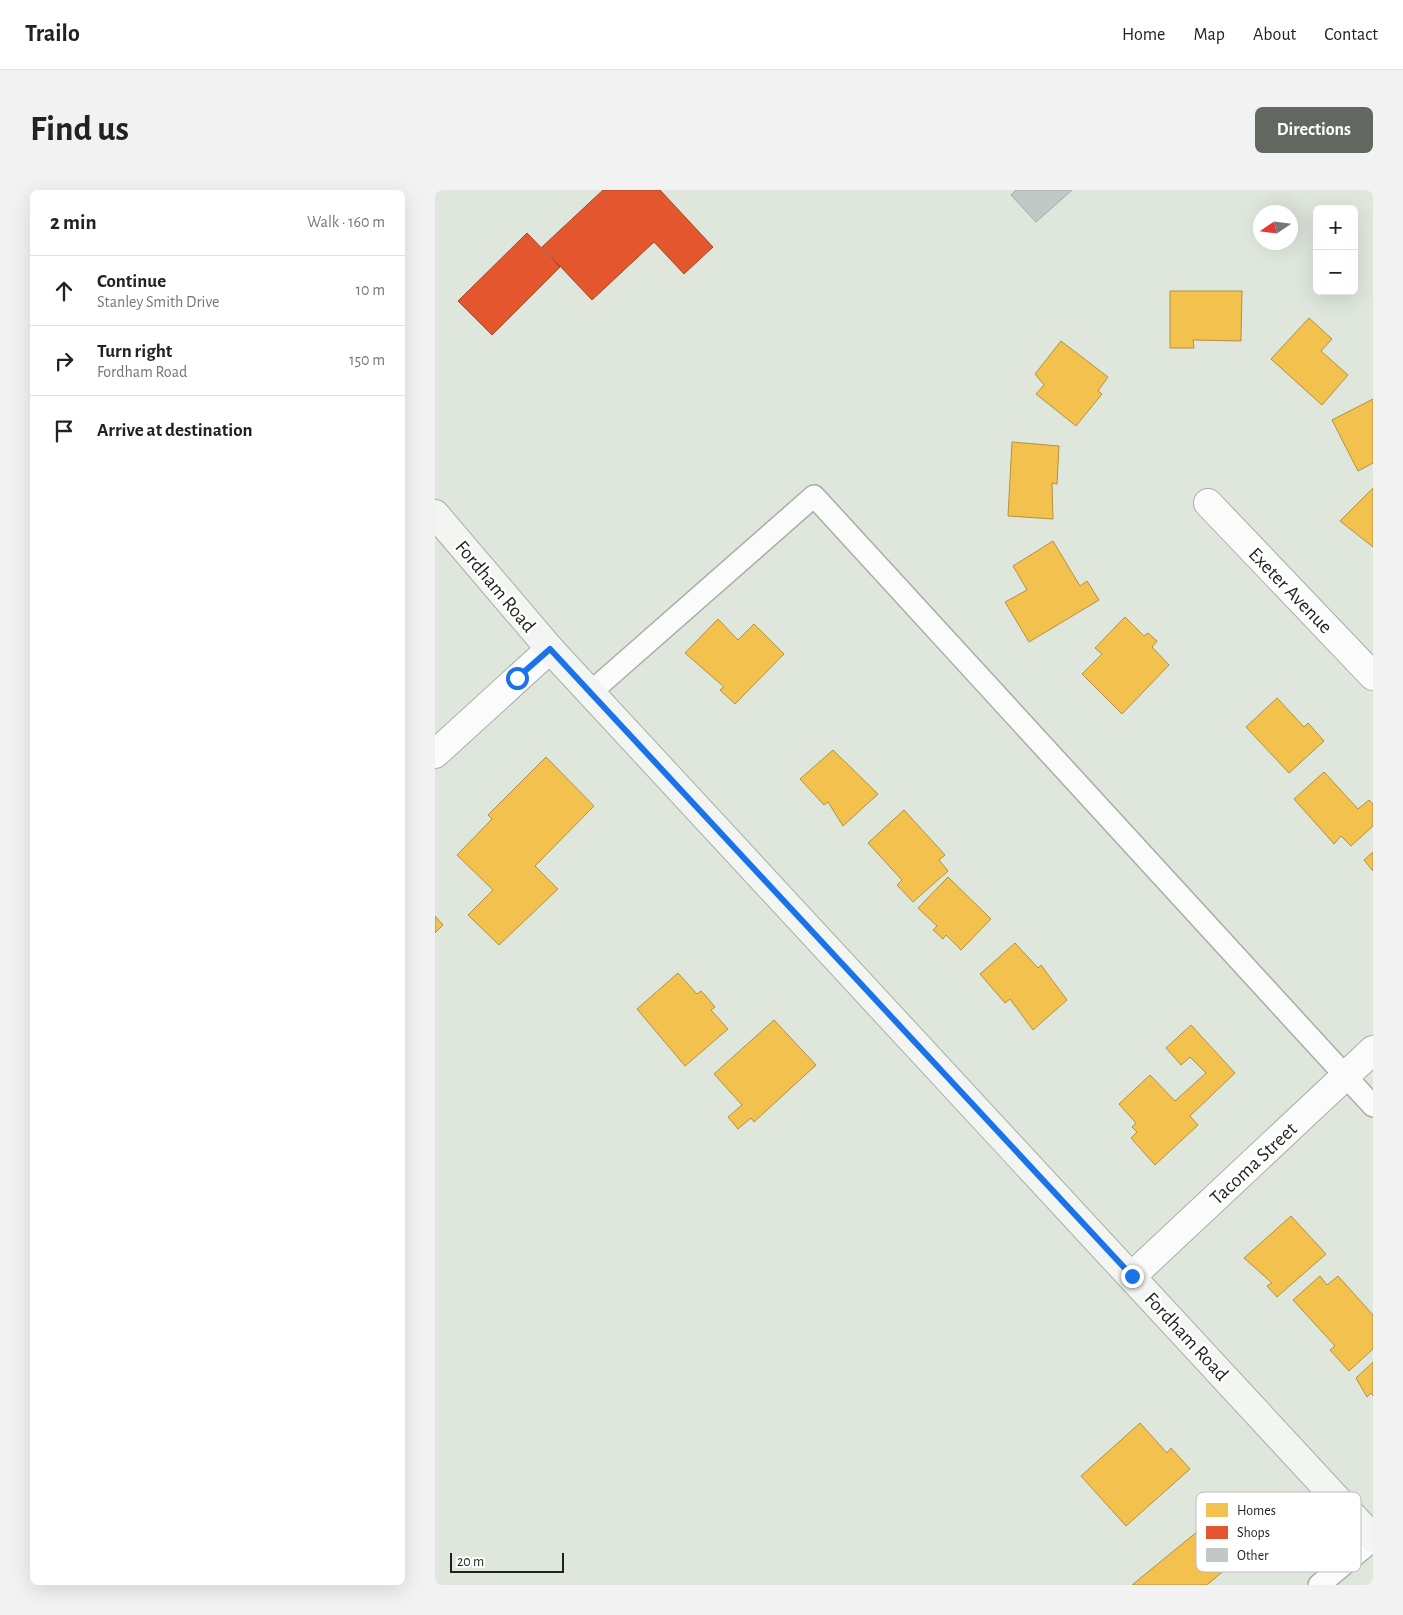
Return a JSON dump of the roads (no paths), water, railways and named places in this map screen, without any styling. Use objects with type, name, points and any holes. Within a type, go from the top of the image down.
[{"type":"street","name":"Exeter Avenue","points":[[1208,503],[1373,676]]},
{"type":"street","name":"Fordham Road","points":[[435,514],[550,649],[1330,1492]]},
{"type":"street","points":[[435,754],[550,649]]},
{"type":"street","name":"Tacoma Street","points":[[1132,1276],[1373,1050]]},
{"type":"street","name":"Fordham Road","points":[[1361,1526],[1373,1539]]},
{"type":"lane","points":[[591,692],[814,496],[1373,1106]]},
{"type":"lane","points":[[1361,1549],[1373,1539]]},
{"type":"lane","points":[[1319,1585],[1334,1572]]}]
